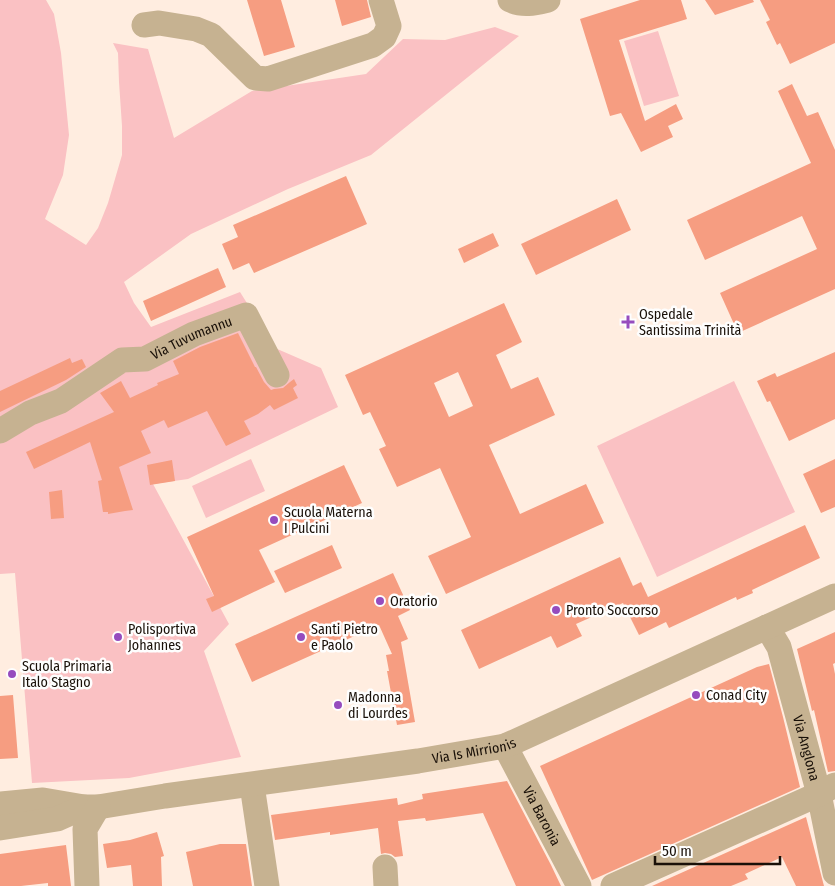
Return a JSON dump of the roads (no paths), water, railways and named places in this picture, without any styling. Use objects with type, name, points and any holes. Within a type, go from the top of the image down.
[{"type":"street","points":[[144,25],[159,23],[174,25],[196,29],[210,35],[255,78],[268,79],[373,45],[384,37],[389,26],[382,0]]},
{"type":"street","name":"Via Tuvumannu","points":[[0,431],[30,413],[61,401],[122,360],[145,359],[194,334],[246,316],[277,376]]},
{"type":"street","name":"Via Is Mirrionis","points":[[0,828],[57,819],[91,807],[418,762],[505,746],[835,596]]},
{"type":"street","name":"Via Anglona","points":[[767,627],[779,647],[827,790],[835,873]]},
{"type":"street","name":"Via Baronia","points":[[505,746],[579,886]]},
{"type":"street","points":[[252,785],[267,886]]},
{"type":"street","points":[[613,886],[827,790]]},
{"type":"street","name":"Via Is Mirrionis","points":[[0,804],[43,800],[91,807]]},
{"type":"street","points":[[87,886],[85,828],[91,807]]},
{"type":"place","name":"Ospedale Santissima Trinità","points":[[628,322]]},
{"type":"place","name":"Scuola Materna I Pulcini","points":[[274,520]]},
{"type":"place","name":"Oratorio","points":[[380,601]]},
{"type":"place","name":"Pronto Soccorso","points":[[556,610]]},
{"type":"place","name":"Polisportiva Johannes","points":[[118,637]]},
{"type":"place","name":"Santi Pietro e Paolo","points":[[301,637]]},
{"type":"place","name":"Scuola Primaria Italo Stagno","points":[[12,674]]},
{"type":"place","name":"Conad City","points":[[696,695]]},
{"type":"place","name":"Madonna di Lourdes","points":[[338,705]]}]
